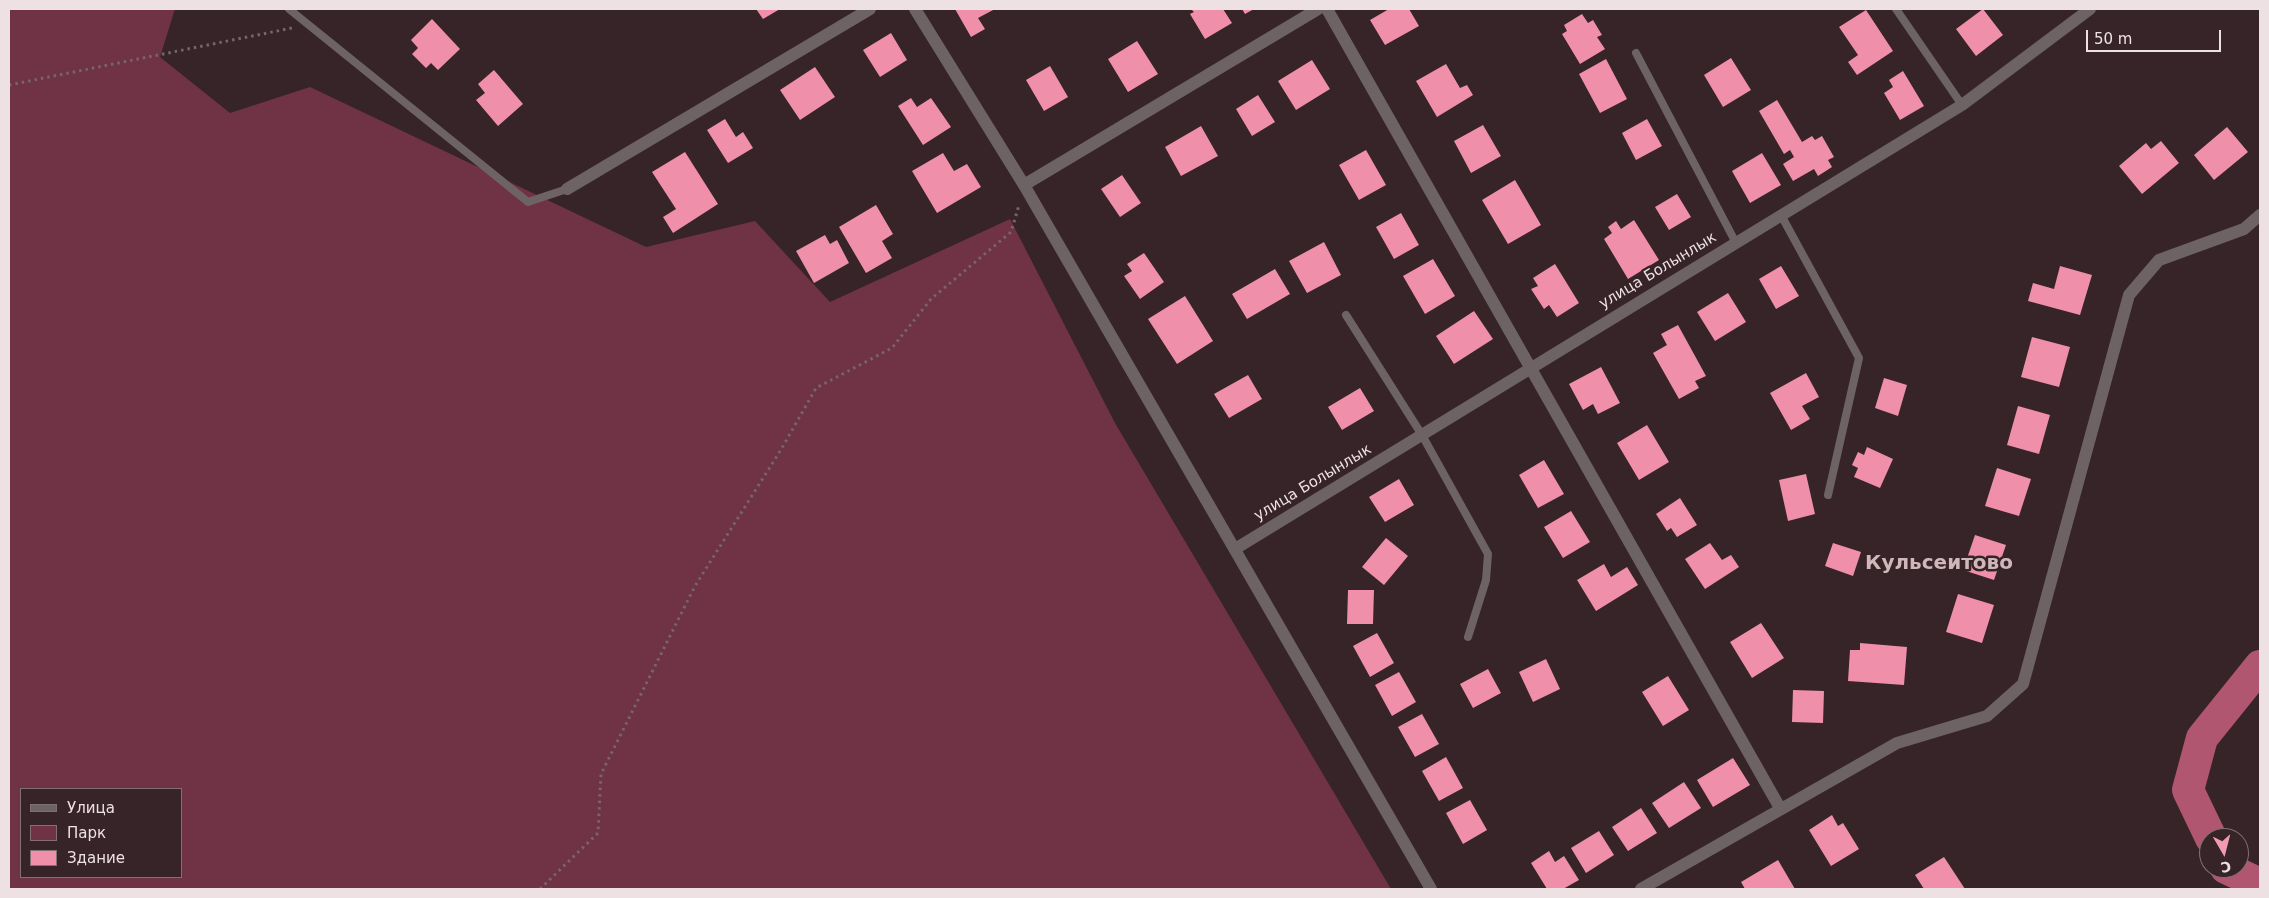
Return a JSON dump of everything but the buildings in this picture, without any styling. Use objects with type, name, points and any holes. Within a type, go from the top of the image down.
[{"type":"street","points":[[567,189],[870,9]]},
{"type":"street","points":[[916,9],[1024,185],[1431,889]]},
{"type":"street","points":[[1024,185],[1318,9]]},
{"type":"street","points":[[1327,9],[1780,808]]},
{"type":"street","name":"улица Болынлык","points":[[1235,549],[1962,105],[2090,9]]},
{"type":"street","points":[[1641,889],[1780,808],[1897,744],[1987,716],[2022,684],[2129,295],[2159,260],[2244,229],[2260,215]]},
{"type":"lane","points":[[289,9],[528,202],[567,189]]},
{"type":"lane","points":[[1896,9],[1962,105]]},
{"type":"lane","points":[[1636,54],[1736,243]]},
{"type":"lane","points":[[1780,216],[1859,358],[1828,495]]},
{"type":"lane","points":[[1346,315],[1422,435],[1488,554],[1486,580],[1468,637]]},
{"type":"path","points":[[9,85],[308,25]]},
{"type":"path","points":[[540,889],[598,833],[601,774],[695,586],[782,448],[816,388],[892,348],[931,300],[1011,232],[1024,185]]},
{"type":"green space","points":[[9,9],[175,9],[160,57],[230,113],[310,87],[646,247],[755,221],[830,302],[1010,219],[1115,423],[1391,889],[9,889]]},
{"type":"waterway","points":[[2206,828],[2188,790],[2202,738],[2260,666]]},
{"type":"waterway","points":[[2247,878],[2260,884]]},
{"type":"district","name":"Кульсеитово","points":[[1939,564]]}]
